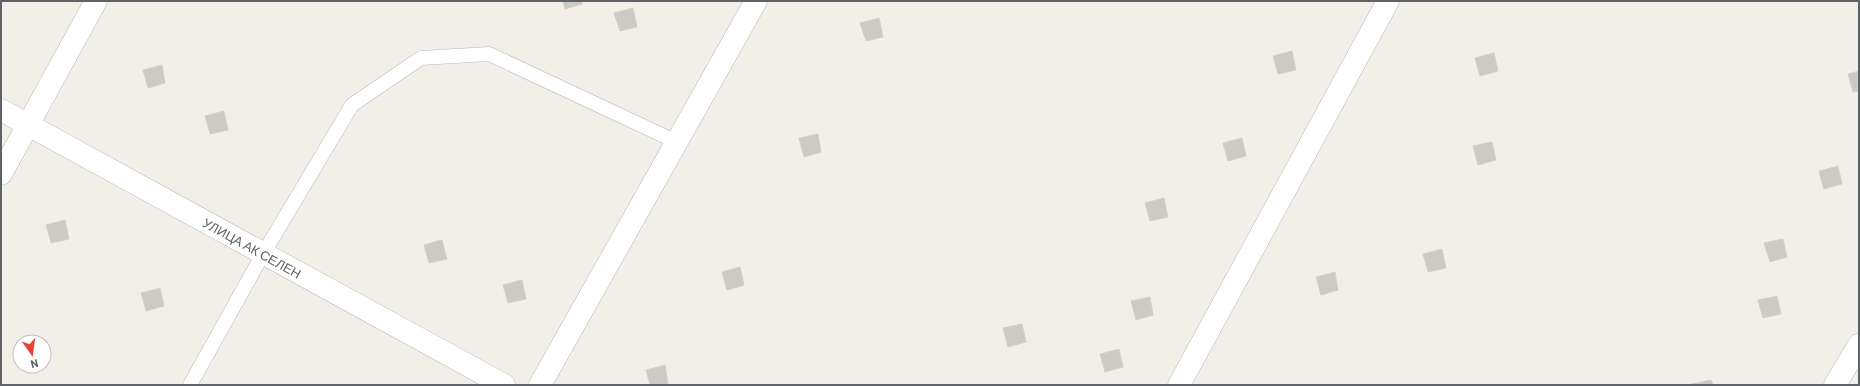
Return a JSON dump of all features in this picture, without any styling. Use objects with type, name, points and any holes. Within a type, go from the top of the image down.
[{"type":"street","points":[[1,174],[27,124],[96,1]]},
{"type":"street","points":[[540,385],[756,1]]},
{"type":"street","points":[[1179,385],[1388,1]]},
{"type":"street","name":"УЛИЦА АК СЕЛЕН","points":[[1,110],[504,385]]},
{"type":"street","points":[[1835,385],[1859,345]]},
{"type":"lane","points":[[190,385],[263,254],[352,105],[421,58],[489,54],[677,142]]},
{"type":"building","points":[[563,1],[582,1],[582,4],[565,9]]},
{"type":"building","points":[[633,8],[637,27],[620,31],[614,13]]},
{"type":"building","points":[[879,18],[883,37],[866,41],[860,23]]},
{"type":"building","points":[[1292,51],[1296,70],[1278,74],[1273,56]]},
{"type":"building","points":[[1494,53],[1498,71],[1480,76],[1475,58]]},
{"type":"building","points":[[162,65],[165,83],[148,88],[143,70]]},
{"type":"building","points":[[1859,71],[1859,91],[1853,92],[1848,74]]},
{"type":"building","points":[[224,111],[228,130],[210,134],[205,116]]},
{"type":"building","points":[[818,134],[821,152],[804,157],[799,138]]},
{"type":"building","points":[[1242,138],[1246,156],[1228,161],[1223,143]]},
{"type":"building","points":[[1492,142],[1496,160],[1478,165],[1473,146]]},
{"type":"building","points":[[1838,166],[1842,184],[1824,189],[1819,171]]},
{"type":"building","points":[[1164,198],[1168,217],[1150,221],[1145,203]]},
{"type":"building","points":[[65,220],[69,239],[51,243],[46,225]]},
{"type":"building","points":[[1783,239],[1787,257],[1770,262],[1764,243]]},
{"type":"building","points":[[442,240],[447,259],[429,263],[424,245]]},
{"type":"building","points":[[1442,249],[1446,268],[1428,272],[1423,254]]},
{"type":"building","points":[[740,267],[744,285],[727,290],[722,272]]},
{"type":"building","points":[[1335,272],[1338,290],[1321,295],[1316,277]]},
{"type":"building","points":[[522,280],[526,299],[508,303],[503,285]]},
{"type":"building","points":[[160,288],[164,306],[146,311],[141,293]]},
{"type":"building","points":[[1777,296],[1781,314],[1763,318],[1758,300]]},
{"type":"building","points":[[1150,297],[1153,315],[1136,320],[1131,301]]},
{"type":"building","points":[[1022,324],[1026,342],[1008,347],[1003,328]]},
{"type":"building","points":[[1119,349],[1123,367],[1105,372],[1100,354]]},
{"type":"building","points":[[665,365],[668,384],[650,385],[646,370]]},
{"type":"building","points":[[1711,380],[1713,385],[1692,384]]}]
